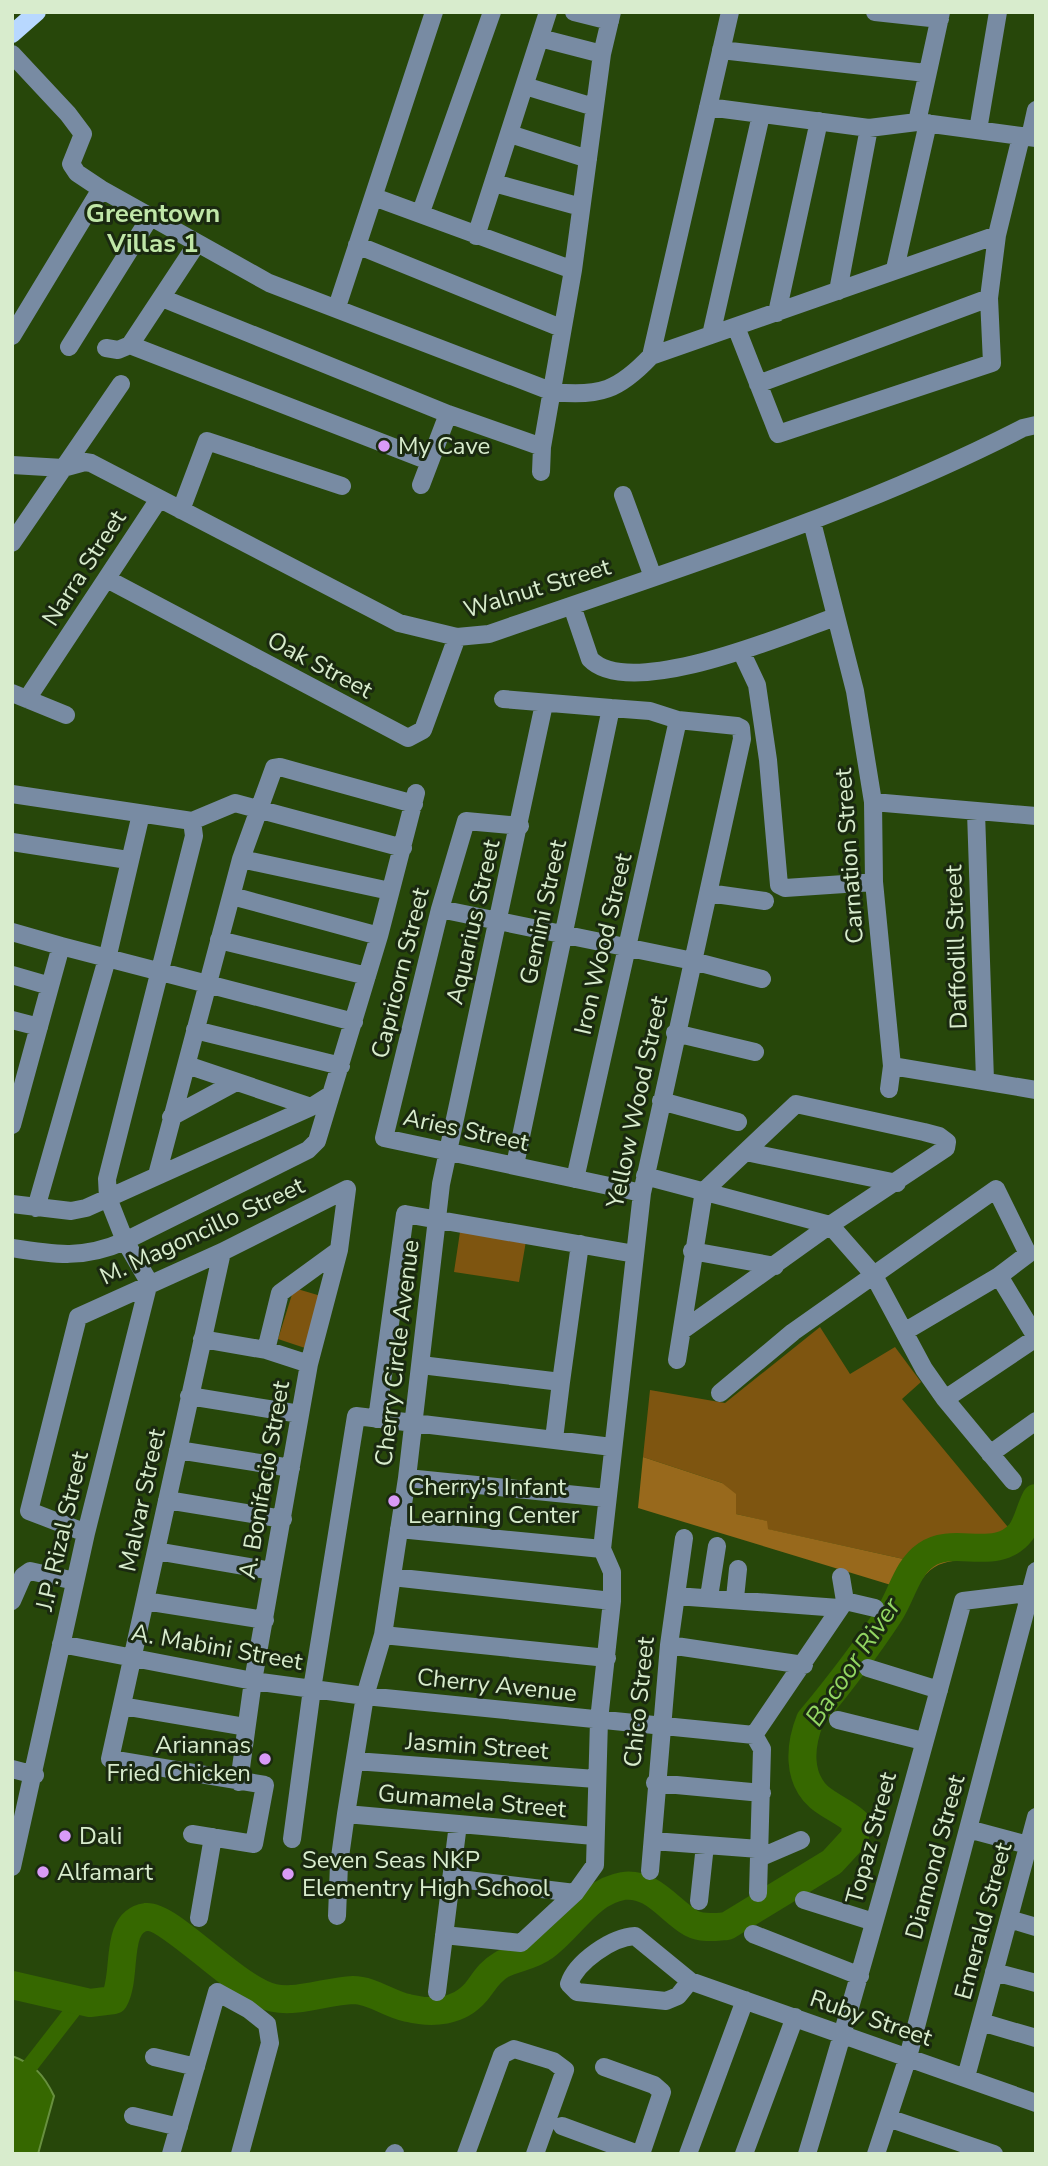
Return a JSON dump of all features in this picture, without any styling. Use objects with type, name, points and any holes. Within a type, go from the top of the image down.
[{"type":"main road","points":[[12,34],[37,12]]},
{"type":"street","points":[[337,307],[434,12]]},
{"type":"street","points":[[421,212],[492,12]]},
{"type":"street","points":[[476,236],[548,12]]},
{"type":"street","points":[[541,472],[541,447],[573,270],[594,107],[611,17],[573,12]]},
{"type":"street","points":[[651,356],[730,12]]},
{"type":"street","points":[[875,12],[941,16],[926,73],[923,122],[895,269]]},
{"type":"street","points":[[978,130],[998,12]]},
{"type":"street","points":[[540,38],[602,54]]},
{"type":"street","points":[[721,50],[926,73]]},
{"type":"street","points":[[12,54],[83,134],[71,164],[77,173],[149,219],[269,284],[337,307],[553,392],[578,395],[618,386],[651,356],[997,235]]},
{"type":"street","points":[[525,86],[594,107]]},
{"type":"street","points":[[708,107],[869,128],[923,122],[1029,137]]},
{"type":"street","points":[[736,327],[778,434],[992,363],[989,298],[997,235],[1036,110]]},
{"type":"street","points":[[711,335],[761,115]]},
{"type":"street","points":[[777,313],[819,121]]},
{"type":"street","points":[[838,291],[869,128]]},
{"type":"street","points":[[510,134],[588,159]]},
{"type":"street","points":[[494,183],[581,207]]},
{"type":"street","points":[[12,336],[101,189]]},
{"type":"street","points":[[374,197],[421,212],[476,236],[573,270]]},
{"type":"street","points":[[69,347],[149,219]]},
{"type":"street","points":[[106,348],[118,350],[130,345],[196,245]]},
{"type":"street","points":[[357,245],[561,328]]},
{"type":"street","points":[[162,298],[448,414],[541,447]]},
{"type":"street","points":[[758,384],[989,298]]},
{"type":"street","points":[[130,345],[429,461]]},
{"type":"street","points":[[12,543],[121,384]]},
{"type":"street","points":[[421,485],[448,414]]},
{"type":"street","name":"Walnut Street","points":[[12,466],[63,468],[85,461],[91,463],[399,623],[457,637],[489,634],[812,522],[948,466],[1023,428],[1036,425]]},
{"type":"street","points":[[181,510],[207,441],[342,486]]},
{"type":"street","points":[[624,495],[653,576]]},
{"type":"street","name":"Narra Street","points":[[20,696],[107,579],[159,499]]},
{"type":"street","name":"Carnation Street","points":[[812,522],[855,691],[873,802],[874,882],[892,1066],[889,1089]]},
{"type":"street","name":"Oak Street","points":[[107,579],[408,738],[423,730],[457,637]]},
{"type":"street","points":[[572,606],[590,659],[607,670],[664,672],[741,651],[835,617]]},
{"type":"street","points":[[741,651],[757,685],[768,760],[779,885],[785,888],[874,882]]},
{"type":"street","points":[[20,696],[66,715]]},
{"type":"street","points":[[503,699],[650,711],[678,720]]},
{"type":"street","name":"Aquarius Street","points":[[437,1221],[447,1150],[520,825],[544,704]]},
{"type":"street","name":"Gemini Street","points":[[515,1166],[611,708]]},
{"type":"street","name":"Yellow Wood Street","points":[[602,1549],[644,1184],[675,1032],[742,739],[741,728],[678,720]]},
{"type":"street","name":"Iron Wood Street","points":[[575,1179],[678,720]]},
{"type":"street","points":[[12,1248],[76,1256],[99,1252],[308,1150],[317,1141],[379,936],[415,799],[276,767],[257,810],[241,859],[157,1175]]},
{"type":"street","points":[[12,794],[192,821],[235,803],[403,848]]},
{"type":"street","points":[[873,802],[1036,816]]},
{"type":"street","name":"Daffodill Street","points":[[976,812],[985,1080]]},
{"type":"street","points":[[36,1208],[107,959],[128,860],[141,814]]},
{"type":"street","points":[[149,1282],[125,1241],[108,1198],[107,1179],[157,972],[194,836],[192,821]]},
{"type":"street","name":"Capricorn Street","points":[[384,1138],[440,909],[466,821],[520,825]]},
{"type":"street","points":[[12,842],[128,860]]},
{"type":"street","points":[[241,859],[390,891]]},
{"type":"street","points":[[708,893],[765,901]]},
{"type":"street","points":[[232,897],[379,936]]},
{"type":"street","points":[[440,909],[693,961],[762,979]]},
{"type":"street","points":[[12,932],[354,1022]]},
{"type":"street","points":[[219,940],[367,975]]},
{"type":"street","points":[[14,1115],[19,1071],[39,1027],[61,946]]},
{"type":"street","points":[[12,975],[50,986]]},
{"type":"street","points":[[12,1020],[39,1027]]},
{"type":"street","points":[[195,1030],[341,1066]]},
{"type":"street","points":[[675,1032],[755,1052]]},
{"type":"street","points":[[187,1065],[311,1107]]},
{"type":"street","points":[[892,1066],[1036,1090]]},
{"type":"street","points":[[171,1117],[236,1082]]},
{"type":"street","points":[[12,1204],[71,1211],[108,1198],[311,1107],[330,1095]]},
{"type":"street","points":[[661,1101],[738,1122]]},
{"type":"street","points":[[677,1360],[692,1251],[704,1191],[796,1104],[924,1132],[946,1140],[946,1148],[830,1225],[683,1330]]},
{"type":"street","name":"Aries Street","points":[[384,1138],[575,1179],[704,1191],[830,1225]]},
{"type":"street","points":[[746,1152],[897,1183]]},
{"type":"street","name":"A. Bonifacio Street","points":[[239,1782],[253,1681],[309,1364],[340,1250],[347,1189]]},
{"type":"street","name":"M. Magoncillo Street","points":[[86,1533],[29,1511],[78,1317],[149,1282],[222,1252],[347,1189]]},
{"type":"street","points":[[720,1394],[793,1332],[996,1189],[1028,1254],[999,1276],[904,1332]]},
{"type":"street","points":[[377,1419],[405,1214],[635,1254]]},
{"type":"street","name":"Cherry Circle Avenue","points":[[337,1916],[339,1864],[346,1814],[365,1696],[383,1634],[407,1478],[437,1221]]},
{"type":"street","points":[[830,1225],[873,1274],[945,1399],[1013,1481]]},
{"type":"street","points":[[554,1439],[580,1244]]},
{"type":"street","points":[[266,1350],[280,1293],[340,1250]]},
{"type":"street","points":[[692,1251],[775,1266]]},
{"type":"street","name":"Malvar Street","points":[[222,1252],[110,1759],[239,1782]]},
{"type":"street","points":[[945,1399],[1036,1338],[999,1276]]},
{"type":"street","name":"J.P. Rizal Street","points":[[32,1784],[86,1533],[149,1282]]},
{"type":"street","points":[[202,1339],[266,1350],[309,1364]]},
{"type":"street","points":[[421,1365],[561,1382]]},
{"type":"street","points":[[189,1396],[300,1414]]},
{"type":"street","points":[[292,1839],[312,1689],[356,1416],[612,1447]]},
{"type":"street","points":[[990,1454],[1036,1421]]},
{"type":"street","points":[[178,1450],[291,1468]]},
{"type":"street","points":[[407,1478],[607,1498]]},
{"type":"street","points":[[167,1500],[283,1519]]},
{"type":"street","points":[[399,1529],[602,1549],[612,1572],[607,1658],[598,1720],[595,1865],[575,1893],[521,1943],[444,1935]]},
{"type":"street","name":"Chico Street","points":[[650,1871],[655,1783],[669,1645],[684,1538]]},
{"type":"street","points":[[709,1597],[717,1546]]},
{"type":"street","points":[[156,1551],[272,1571]]},
{"type":"street","points":[[736,1598],[738,1569]]},
{"type":"street","points":[[12,1601],[23,1576],[30,1571],[75,1581]]},
{"type":"street","name":"Diamond Street","points":[[876,2154],[908,2057],[1034,1591],[1036,1571]]},
{"type":"street","points":[[392,1577],[612,1601]]},
{"type":"street","points":[[758,1893],[762,1749],[754,1735],[842,1605],[841,1577]]},
{"type":"street","name":"Topaz Street","points":[[807,2154],[860,1976],[963,1601],[1034,1591]]},
{"type":"street","points":[[676,1596],[875,1608]]},
{"type":"street","points":[[145,1601],[265,1620]]},
{"type":"street","points":[[383,1634],[607,1658]]},
{"type":"street","name":"A. Mabini Street","points":[[61,1644],[253,1681],[365,1696]]},
{"type":"street","points":[[669,1645],[804,1664]]},
{"type":"street","points":[[868,1668],[939,1690]]},
{"type":"street","name":"Cherry Avenue","points":[[365,1696],[754,1735]]},
{"type":"street","points":[[122,1706],[246,1727]]},
{"type":"street","points":[[838,1720],[923,1741]]},
{"type":"street","name":"Jasmin Street","points":[[355,1762],[596,1779]]},
{"type":"street","points":[[12,1769],[32,1784],[12,1867]]},
{"type":"street","points":[[192,1834],[254,1844],[265,1786],[239,1782]]},
{"type":"street","points":[[655,1783],[762,1793]]},
{"type":"street","name":"Gumamela Street","points":[[346,1814],[594,1836]]},
{"type":"street","name":"Emerald Street","points":[[966,2077],[1009,1919],[1029,1868],[1028,1845],[1036,1817]]},
{"type":"street","points":[[437,1992],[458,1824]]},
{"type":"street","points":[[968,1829],[1028,1845]]},
{"type":"street","points":[[199,1918],[213,1837]]},
{"type":"street","points":[[653,1840],[759,1854],[801,1840]]},
{"type":"street","points":[[699,1901],[705,1845]]},
{"type":"street","points":[[452,1878],[575,1893]]},
{"type":"street","points":[[804,1900],[874,1922]]},
{"type":"street","points":[[1009,1919],[1036,1927]]},
{"type":"street","points":[[752,1934],[860,1976]]},
{"type":"street","points":[[635,1936],[690,1981],[678,1996],[666,2001],[577,1992],[569,1984],[575,1971],[612,1942],[635,1936]]},
{"type":"street","points":[[994,1972],[1036,1983]]},
{"type":"street","name":"Ruby Street","points":[[690,1981],[1036,2103]]},
{"type":"street","points":[[171,2154],[217,1992],[248,2009],[267,2024],[270,2043],[240,2154]]},
{"type":"street","points":[[688,2154],[745,2000]]},
{"type":"street","points":[[744,2154],[795,2017]]},
{"type":"street","points":[[981,2022],[1036,2038]]},
{"type":"street","points":[[466,2154],[502,2055],[507,2050],[514,2049],[553,2061],[565,2070],[535,2154]]},
{"type":"street","points":[[154,2057],[196,2067]]},
{"type":"street","points":[[562,2126],[639,2154],[662,2091],[654,2085],[604,2067]]},
{"type":"street","points":[[133,2116],[179,2127]]},
{"type":"street","points":[[888,2118],[994,2154]]},
{"type":"shaded area","points":[[460,1232],[526,1241],[519,1282],[454,1272]]},
{"type":"shaded area","points":[[294,1288],[321,1296],[305,1348],[278,1339]]},
{"type":"shaded area","points":[[820,1327],[850,1374],[895,1347],[921,1382],[902,1399],[1012,1532],[912,1555],[908,1560],[767,1529],[766,1521],[736,1514],[722,1483],[643,1457],[650,1390],[725,1403]]},
{"type":"shaded area","points":[[643,1457],[722,1483],[736,1494],[736,1514],[767,1521],[768,1529],[908,1560],[926,1546],[1012,1532],[1036,1484],[1036,1528],[1031,1539],[1011,1552],[934,1567],[914,1592],[638,1508]]},
{"type":"shaded area","points":[[12,2056],[38,2071],[54,2096],[38,2154],[12,2154]]},
{"type":"waterway","name":"Bacoor River","points":[[12,1985],[90,2003],[114,2000],[118,1990],[125,1939],[136,1921],[146,1917],[157,1919],[171,1927],[242,1982],[274,1998],[303,1998],[353,1990],[367,1992],[408,2008],[436,2011],[462,2004],[497,1968],[544,1947],[600,1895],[623,1886],[643,1888],[695,1925],[727,1926],[832,1862],[855,1837],[856,1822],[819,1797],[807,1780],[802,1760],[804,1740],[810,1720],[881,1627],[919,1560],[949,1547],[988,1548],[1011,1541],[1021,1532],[1036,1498]]},
{"type":"waterway","points":[[12,2089],[81,2000]]},
{"type":"place","name":"My Cave","points":[[384,446]]},
{"type":"place","name":"Cherry's Infant Learning Center","points":[[394,1501]]},
{"type":"place","name":"Ariannas Fried Chicken","points":[[265,1759]]},
{"type":"place","name":"Dali","points":[[65,1836]]},
{"type":"place","name":"Alfamart","points":[[43,1872]]},
{"type":"place","name":"Seven Seas NKP Elementry High School","points":[[288,1874]]},
{"type":"district","name":"Greentown Villas 1","points":[[153,228]]}]
